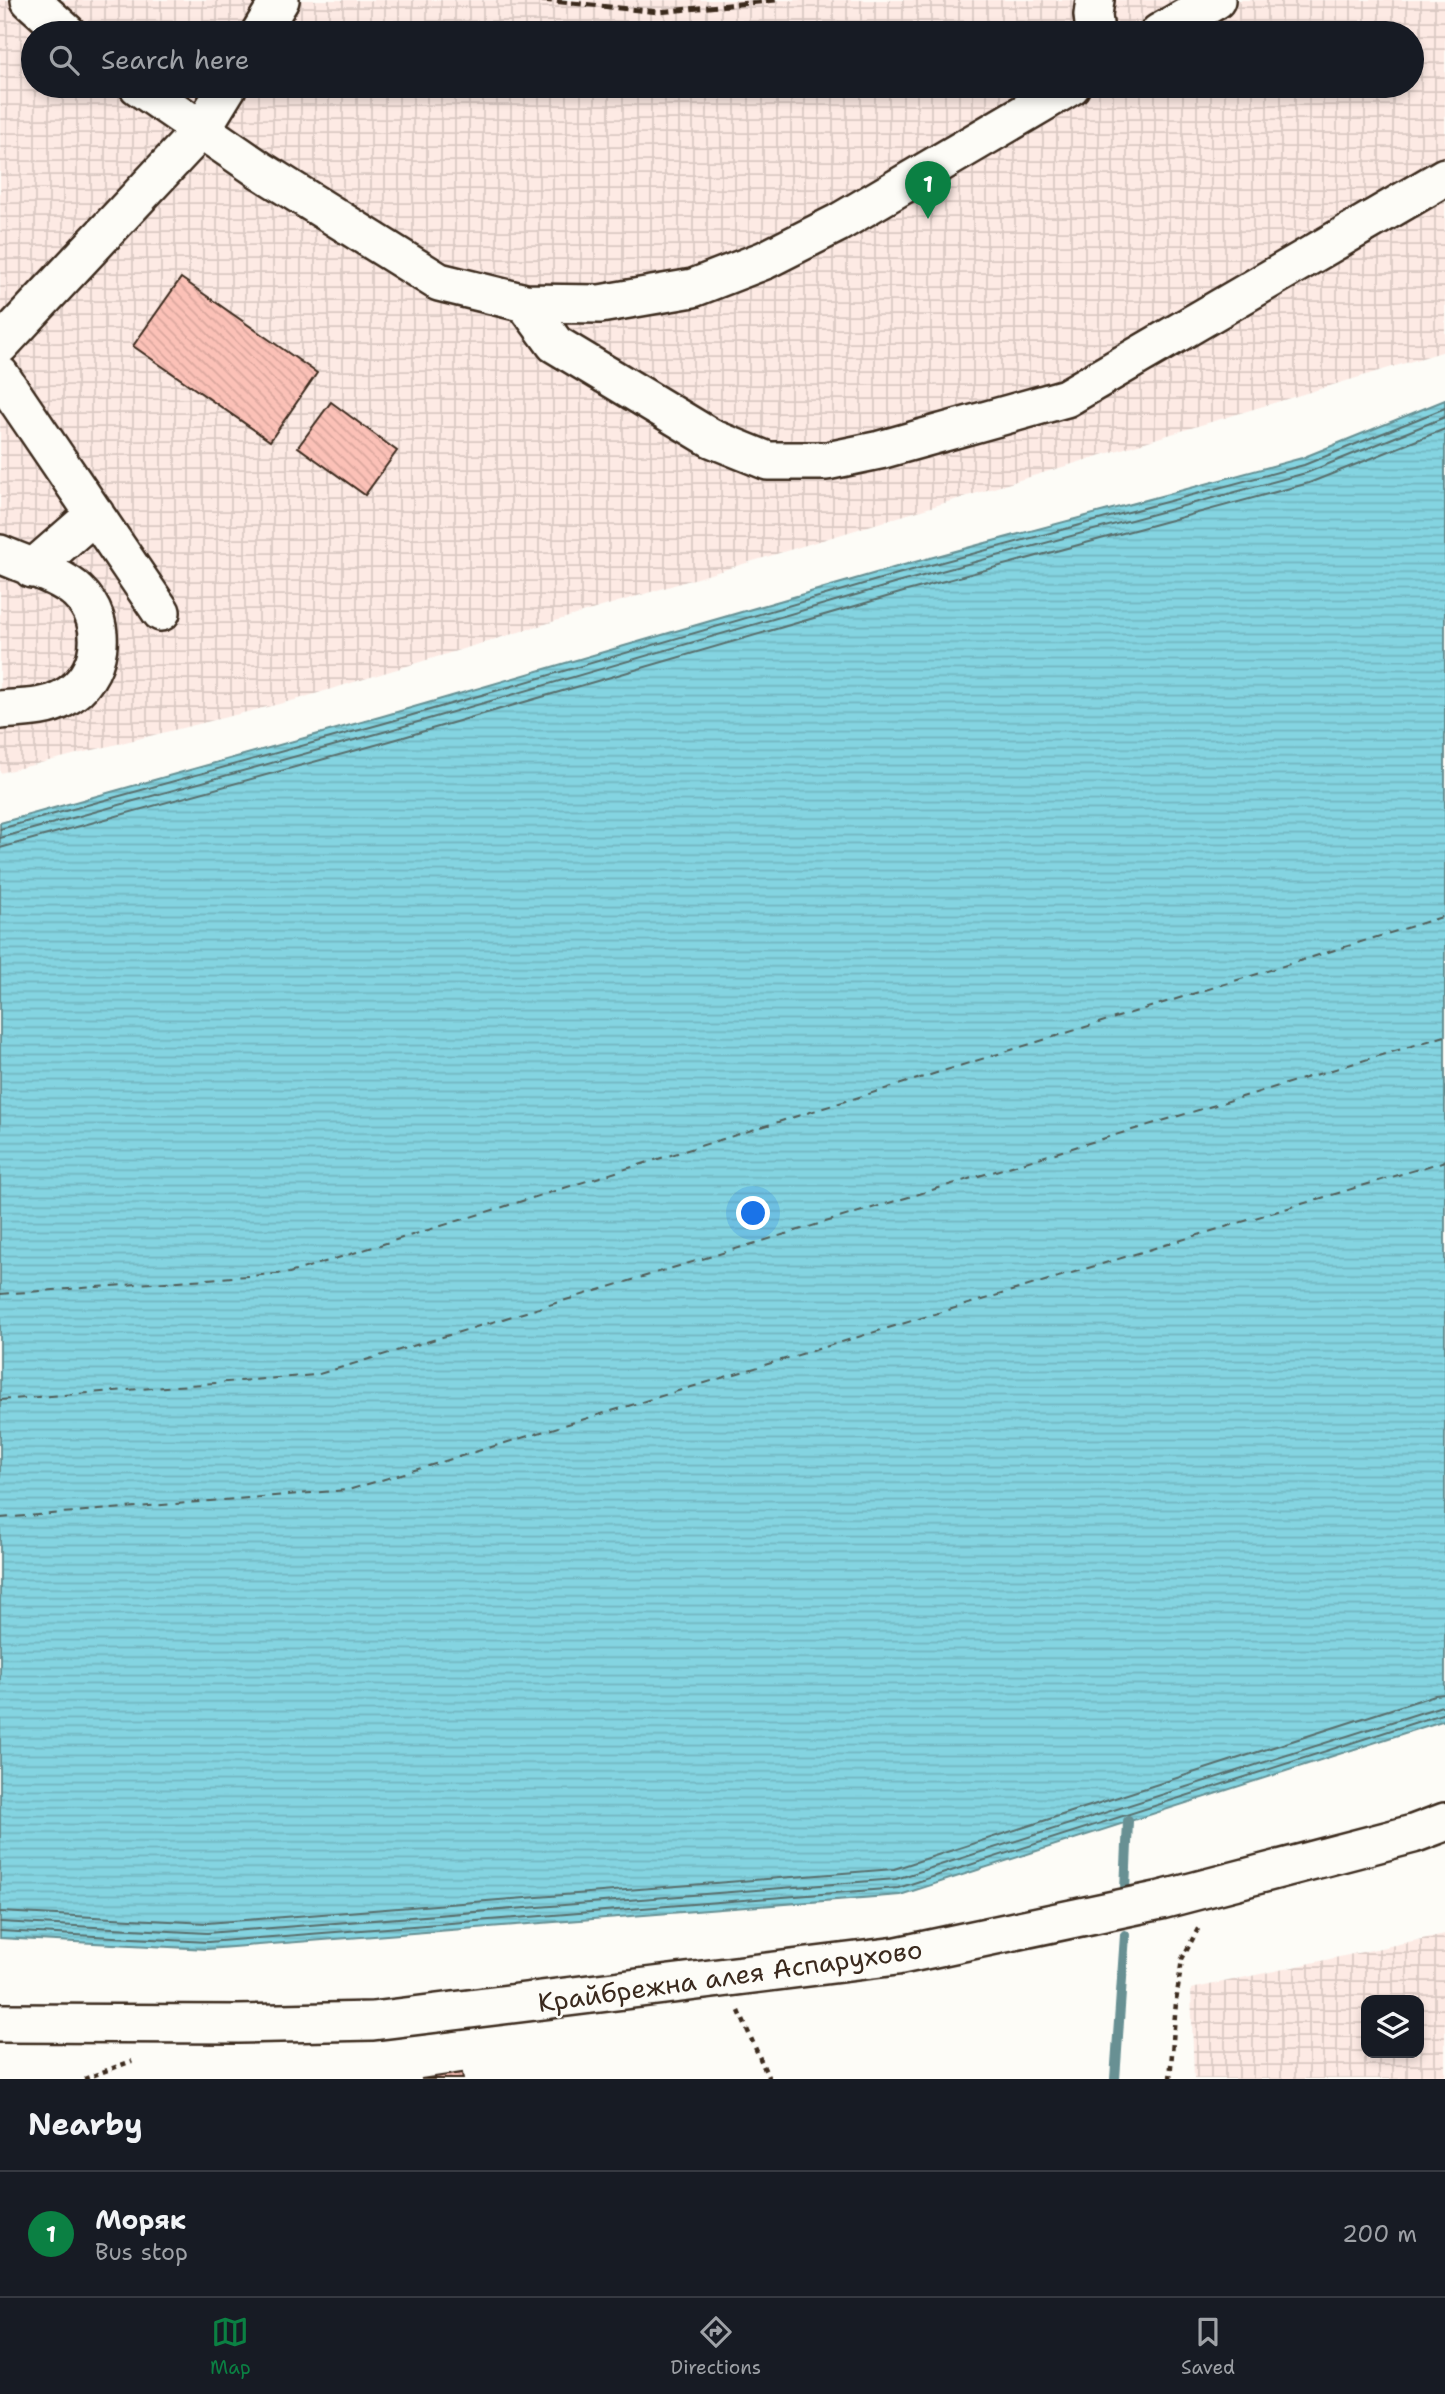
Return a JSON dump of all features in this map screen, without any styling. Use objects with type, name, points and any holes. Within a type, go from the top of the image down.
[{"type":"street","points":[[30,0],[54,21]]},
{"type":"street","points":[[267,21],[280,0]]},
{"type":"street","points":[[1094,21],[1095,0]]},
{"type":"street","points":[[1179,21],[1216,0]]},
{"type":"street","points":[[155,98],[315,205],[439,282],[525,303],[600,304],[693,288],[765,260],[838,223],[1051,98]]},
{"type":"street","points":[[0,345],[201,130],[221,98]]},
{"type":"street","points":[[525,303],[555,344],[711,438],[768,460],[827,461],[880,450],[1066,398],[1445,177]]},
{"type":"street","points":[[0,375],[161,612]]},
{"type":"street","points":[[16,561],[94,514]]},
{"type":"street","points":[[0,710],[44,706],[64,698],[87,677],[93,668],[99,648],[97,626],[90,607],[78,591],[61,580],[16,561]]},
{"type":"street","name":"Крайбрежна алея Аспарухово","points":[[0,2023],[238,2024],[373,2021],[897,1956],[1096,1915],[1413,1834],[1445,1822]]},
{"type":"path","points":[[1170,2079],[1182,1959],[1205,1916],[1229,1882]]},
{"type":"path","points":[[724,1978],[769,2079]]},
{"type":"shaded area","points":[[0,0],[1445,0],[1445,351],[295,700],[0,773]]},
{"type":"shaded area","points":[[1445,1934],[1445,2079],[1194,2079],[1191,1989]]},
{"type":"water","points":[[1445,400],[1445,1720],[900,1895],[207,1949],[0,1938],[0,823],[383,716],[900,566],[1302,458]]},
{"type":"building","points":[[181,278],[317,373],[270,441],[133,346]]},
{"type":"building","points":[[331,402],[397,451],[365,495],[298,447]]},
{"type":"building","points":[[462,2073],[463,2079],[421,2079]]},
{"type":"waterway","points":[[1125,1890],[1128,1821]]},
{"type":"waterway","points":[[1115,2079],[1125,1935]]},
{"type":"ferry route","points":[[0,1294],[289,1273],[1445,916]]},
{"type":"ferry route","points":[[0,1400],[316,1375],[1445,1036]]},
{"type":"ferry route","points":[[0,1518],[348,1490],[1445,1161]]},
{"type":"railway","points":[[542,0],[659,12],[777,0]]},
{"type":"place","name":"Моряк","points":[[928,219]]}]
